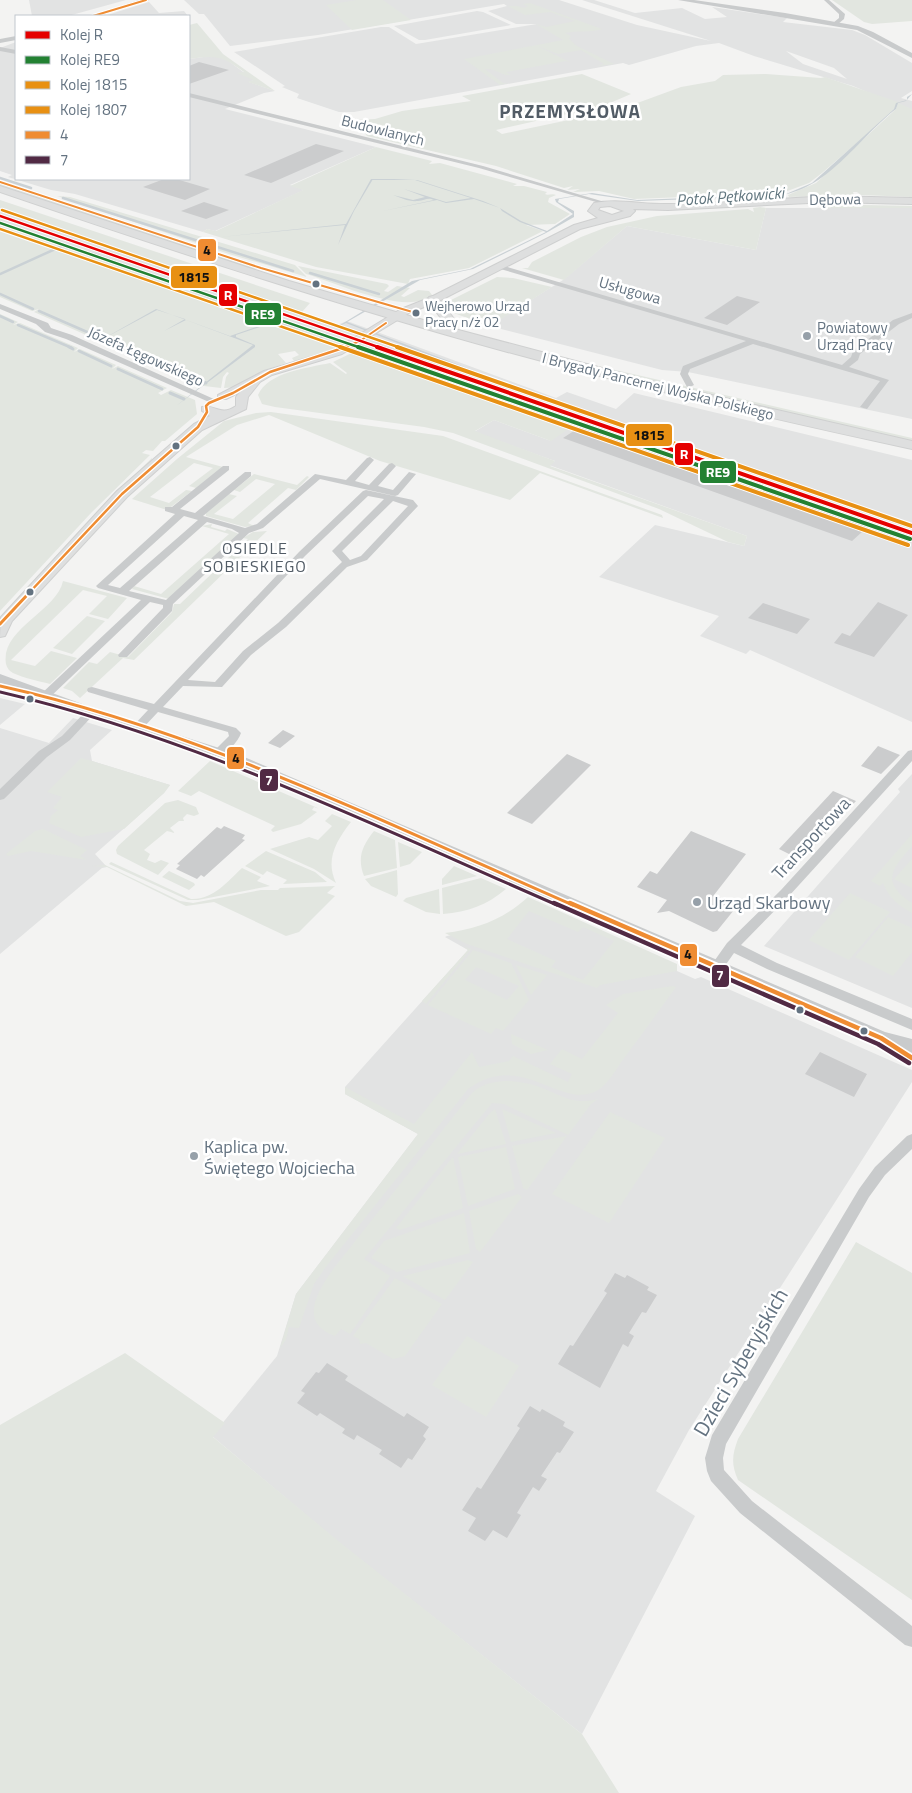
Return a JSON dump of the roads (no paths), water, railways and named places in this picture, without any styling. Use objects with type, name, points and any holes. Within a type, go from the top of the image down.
[{"type":"main road","name":"I Brygady Pancernej Wojska Polskiego","points":[[0,182],[261,268],[395,318],[451,323],[690,385],[912,436]]},
{"type":"main road","name":"I Brygady Pancernej Wojska Polskiego","points":[[0,189],[395,318],[709,400],[912,446]]},
{"type":"main road","name":"Dębowa","points":[[627,209],[816,199],[912,201]]},
{"type":"main road","points":[[577,227],[593,215],[594,210],[605,203],[627,209]]},
{"type":"main road","points":[[198,427],[213,402],[254,381],[280,368],[338,352],[395,318],[577,227],[610,217],[627,209]]},
{"type":"main road","points":[[594,210],[610,217]]},
{"type":"main road","points":[[432,300],[451,323]]},
{"type":"main road","points":[[2,626],[122,494],[198,427],[222,414],[237,411],[242,407],[242,397],[254,381]]},
{"type":"main road","points":[[213,402],[236,398],[242,402]]},
{"type":"main road","points":[[213,402],[210,412],[222,414]]},
{"type":"street","points":[[96,15],[146,0]]},
{"type":"street","points":[[681,0],[836,23],[871,33],[912,56]]},
{"type":"street","points":[[826,0],[842,14],[836,23]]},
{"type":"street","points":[[0,45],[15,39]]},
{"type":"street","points":[[0,45],[15,52]]},
{"type":"street","name":"Budowlanych","points":[[190,95],[486,169],[569,195],[605,203]]},
{"type":"street","name":"Budowlanych","points":[[569,195],[594,210]]},
{"type":"street","name":"Usługowa","points":[[500,266],[885,380],[864,406]]},
{"type":"street","name":"Józefa Łęgowskiego","points":[[0,306],[54,333],[70,337],[213,402]]},
{"type":"street","points":[[844,367],[855,358],[856,353],[896,322],[912,315]]},
{"type":"street","points":[[690,385],[684,372],[692,364],[753,341]]},
{"type":"street","points":[[349,482],[370,460]]},
{"type":"street","points":[[372,487],[392,466]]},
{"type":"street","points":[[226,468],[175,511],[101,586],[168,603],[178,596],[244,533],[260,526],[318,476],[395,492],[412,474]]},
{"type":"street","points":[[122,592],[248,474]]},
{"type":"street","points":[[138,726],[182,683],[302,554],[366,493],[410,502],[413,506],[364,558],[344,566],[282,625],[247,653],[218,685],[182,683]]},
{"type":"street","points":[[349,564],[337,551],[391,498]]},
{"type":"street","points":[[175,511],[244,533]]},
{"type":"street","points":[[40,695],[148,598]]},
{"type":"street","points":[[123,655],[168,610],[168,603]]},
{"type":"street","points":[[0,678],[40,695],[219,752],[881,1038],[912,1046]]},
{"type":"street","points":[[0,686],[40,695]]},
{"type":"street","points":[[92,690],[232,730],[235,734],[234,737],[219,752]]},
{"type":"street","points":[[0,796],[43,754],[66,738],[91,712]]},
{"type":"street","name":"Transportowa","points":[[717,967],[732,946],[784,893],[912,754]]},
{"type":"street","points":[[732,946],[772,966],[912,1026]]},
{"type":"street","points":[[881,1038],[912,1058]]},
{"type":"street","name":"Dzieci Syberyjskich","points":[[912,1140],[880,1171],[864,1193],[718,1441],[714,1455],[714,1470],[746,1507],[912,1638]]},
{"type":"waterway","points":[[0,178],[31,188]]},
{"type":"waterway","points":[[63,198],[293,271]]},
{"type":"waterway","points":[[0,274],[62,246],[94,254],[263,317]]},
{"type":"waterway","points":[[310,273],[379,294]]},
{"type":"waterway","points":[[0,294],[33,309]]},
{"type":"waterway","points":[[39,311],[94,335]]},
{"type":"waterway","points":[[0,316],[13,322]]},
{"type":"waterway","points":[[18,325],[72,348]]},
{"type":"waterway","points":[[100,338],[123,348]]},
{"type":"waterway","points":[[69,347],[73,349]]},
{"type":"waterway","points":[[120,347],[131,352]]},
{"type":"waterway","points":[[79,351],[111,366]]},
{"type":"waterway","points":[[138,354],[206,383]]},
{"type":"waterway","points":[[118,369],[162,389]]},
{"type":"waterway","points":[[170,393],[184,399]]},
{"type":"rail line","name":"1815","points":[[2,210],[912,526]]},
{"type":"rail line","name":"R","points":[[0,216],[912,533]]},
{"type":"rail line","name":"RE9","points":[[0,223],[910,539]]},
{"type":"rail line","name":"1807","points":[[0,229],[908,545]]},
{"type":"place","name":"Wejherowo Urząd Pracy n/ż 02","points":[[416,313]]},
{"type":"place","name":"Powiatowy Urząd Pracy","points":[[807,336]]},
{"type":"place","name":"Urząd Skarbowy","points":[[697,902]]},
{"type":"place","name":"Kaplica pw. Świętego Wojciecha","points":[[194,1156]]},
{"type":"district","name":"PRZEMYSŁOWA","points":[[570,110]]},
{"type":"district","name":"OSIEDLE SOBIESKIEGO","points":[[255,557]]},
{"type":"water label","name":"Potok Pętkowicki","points":[[730,196]]}]
